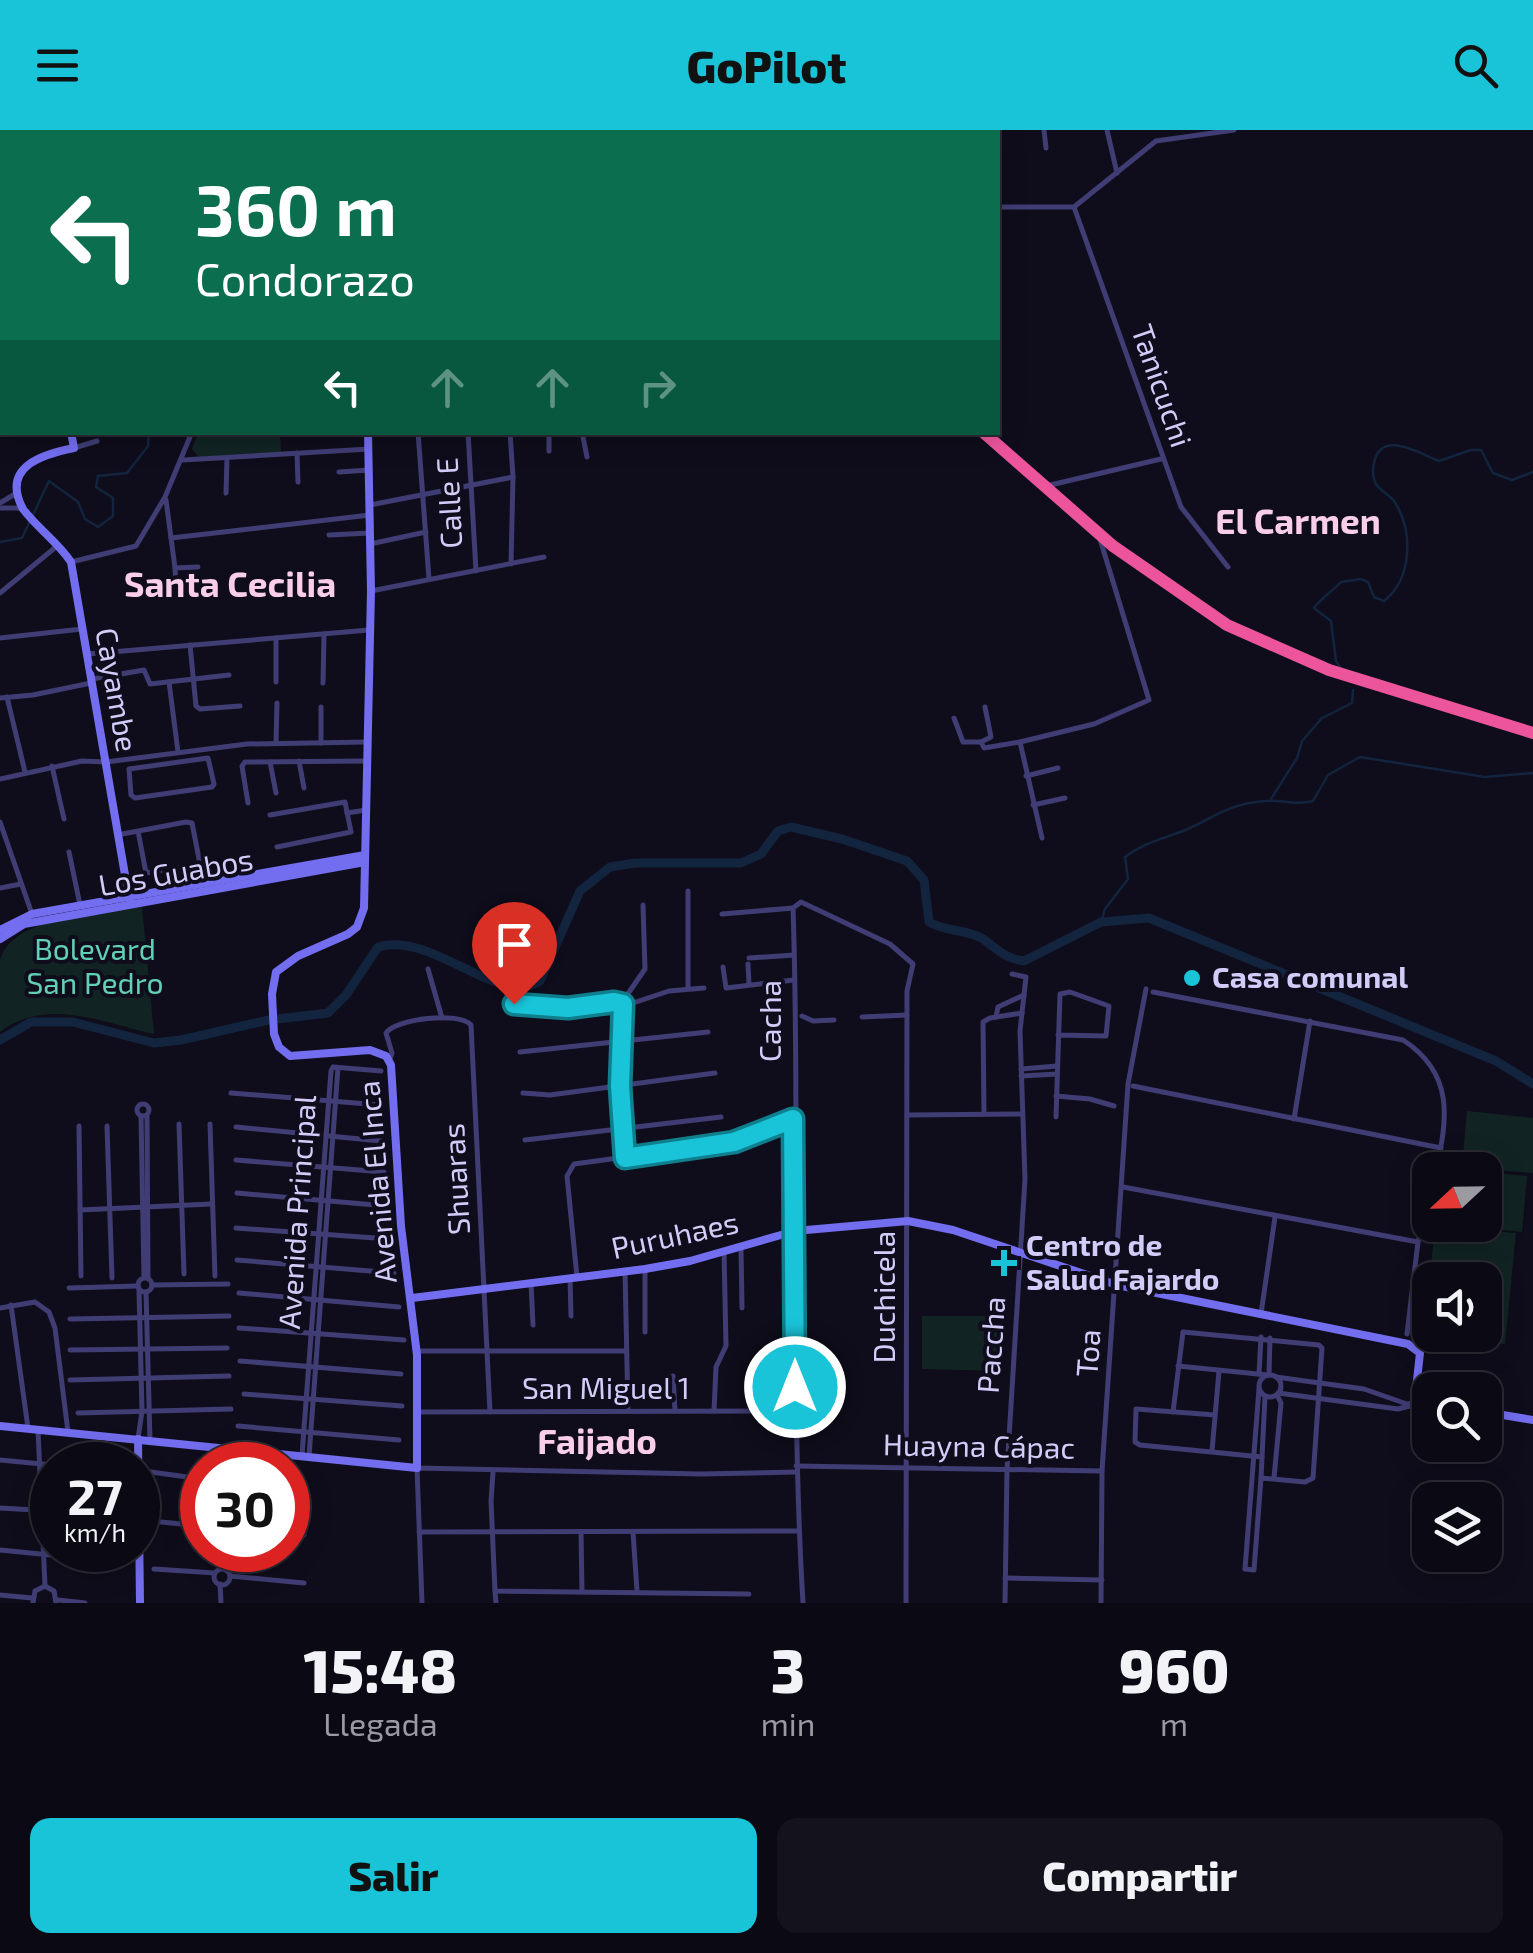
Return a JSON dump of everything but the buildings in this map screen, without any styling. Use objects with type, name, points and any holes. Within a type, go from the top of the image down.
[{"type":"highway","points":[[986,435],[1097,532],[1199,608],[1274,648],[1358,680],[1533,733]]},
{"type":"street","points":[[1044,130],[1046,148]]},
{"type":"street","points":[[1108,130],[1116,173]]},
{"type":"street","points":[[1000,207],[1074,207],[1156,141],[1234,130]]},
{"type":"street","name":"Tanicuchi","points":[[1074,207],[1181,507],[1228,567]]},
{"type":"street","points":[[72,435],[74,448]]},
{"type":"street","points":[[71,562],[132,549],[140,541],[183,460],[191,435]]},
{"type":"street","name":"Avenida El Inca","points":[[368,435],[371,591],[364,908],[357,927],[283,964],[274,977],[272,1025],[276,1042],[290,1056],[370,1050],[386,1056],[393,1072],[401,1226],[417,1352],[422,1603]]},
{"type":"street","points":[[418,435],[429,580]]},
{"type":"street","name":"Calle E","points":[[468,435],[476,571]]},
{"type":"street","points":[[510,435],[511,564]]},
{"type":"street","points":[[548,435],[549,451]]},
{"type":"street","points":[[583,435],[587,457]]},
{"type":"street","points":[[0,506],[14,494],[15,481],[24,464],[42,454],[97,441]]},
{"type":"street","points":[[183,460],[368,449]]},
{"type":"street","points":[[297,454],[298,482]]},
{"type":"street","points":[[226,493],[227,458]]},
{"type":"street","points":[[1043,487],[1162,459]]},
{"type":"street","points":[[339,472],[369,470]]},
{"type":"street","points":[[171,538],[370,510],[424,492],[513,477]]},
{"type":"street","name":"Cayambe","points":[[14,494],[24,510],[60,544],[71,562],[130,900]]},
{"type":"street","points":[[165,496],[176,587]]},
{"type":"street","points":[[0,506],[24,510]]},
{"type":"street","points":[[370,544],[426,532]]},
{"type":"street","points":[[981,742],[984,748],[1094,724],[1149,700],[1097,532]]},
{"type":"street","points":[[329,535],[370,533]]},
{"type":"street","points":[[0,592],[60,544]]},
{"type":"street","points":[[371,591],[544,557]]},
{"type":"street","points":[[175,568],[198,566]]},
{"type":"street","points":[[0,638],[82,629]]},
{"type":"street","points":[[88,654],[369,630]]},
{"type":"street","points":[[323,683],[324,634]]},
{"type":"street","points":[[276,638],[276,682]]},
{"type":"street","points":[[190,646],[198,708],[240,706]]},
{"type":"street","points":[[26,772],[4,697],[33,695],[144,670],[150,684],[229,675]]},
{"type":"street","points":[[169,682],[178,752]]},
{"type":"street","points":[[276,743],[278,703]]},
{"type":"street","points":[[954,718],[963,742],[981,742],[991,737],[985,707]]},
{"type":"street","points":[[320,708],[321,742]]},
{"type":"street","points":[[0,778],[82,761],[106,762],[276,743],[366,742]]},
{"type":"street","points":[[1020,742],[1042,838]]},
{"type":"street","points":[[170,753],[172,762]]},
{"type":"street","points":[[210,759],[214,786],[132,797],[129,769],[172,762],[210,759]]},
{"type":"street","points":[[248,803],[242,764],[366,760]]},
{"type":"street","points":[[270,761],[276,794]]},
{"type":"street","points":[[299,761],[304,788]]},
{"type":"street","points":[[52,766],[64,818]]},
{"type":"street","points":[[1026,776],[1058,768]]},
{"type":"street","points":[[1033,806],[1065,798]]},
{"type":"street","points":[[270,815],[342,801],[348,816],[350,832],[277,848]]},
{"type":"street","points":[[348,816],[366,813]]},
{"type":"street","points":[[0,822],[33,918]]},
{"type":"street","points":[[118,835],[192,823],[200,864],[146,873],[138,832]]},
{"type":"street","points":[[69,852],[80,905]]},
{"type":"street","name":"Los Guabos","points":[[0,939],[33,918],[365,858]]},
{"type":"street","points":[[0,888],[21,884]]},
{"type":"street","points":[[688,890],[688,988]]},
{"type":"street","name":"Los Guabos","points":[[0,930],[80,905],[130,900]]},
{"type":"street","name":"Duchicela","points":[[793,908],[801,902],[903,953],[914,971],[907,991],[906,1603]]},
{"type":"street","points":[[625,1158],[620,1043],[623,1004],[645,969],[643,905]]},
{"type":"street","points":[[722,914],[793,908]]},
{"type":"street","name":"Cacha","points":[[793,908],[798,1016],[793,1119],[796,1469],[804,1603]]},
{"type":"street","points":[[749,984],[748,961],[794,955]]},
{"type":"street","points":[[723,967],[726,988],[794,980]]},
{"type":"street","points":[[389,1062],[392,1053],[386,1033],[394,1025],[442,1018],[428,969]]},
{"type":"street","points":[[996,1017],[998,1007],[1024,995],[1026,977],[1012,974]]},
{"type":"street","points":[[514,1004],[568,1008],[623,1004],[688,988],[704,988]]},
{"type":"street","name":"Toa","points":[[1101,1603],[1102,1471],[1128,1084],[1150,991],[1310,1021]]},
{"type":"street","points":[[1056,1117],[1056,1096],[1059,996],[1062,992],[1108,1004],[1106,1036],[1058,1035]]},
{"type":"street","name":"Paccha","points":[[1005,1603],[1007,1470],[1025,1180],[1020,1031],[1024,995]]},
{"type":"street","points":[[984,1114],[983,1022],[1022,1013]]},
{"type":"street","points":[[862,1017],[907,1015]]},
{"type":"street","points":[[798,1016],[813,1021],[834,1020]]},
{"type":"street","name":"Shuaras","points":[[442,1018],[464,1018],[472,1025],[490,1412]]},
{"type":"street","points":[[1294,1118],[1310,1021],[1403,1040],[1418,1050],[1437,1074],[1445,1098],[1440,1152]]},
{"type":"street","points":[[520,1052],[708,1032]]},
{"type":"street","name":"Avenida Principal","points":[[306,1442],[338,1068],[381,1071]]},
{"type":"street","points":[[1021,1072],[1057,1070]]},
{"type":"street","points":[[523,1094],[550,1095],[715,1073]]},
{"type":"street","points":[[1133,1086],[1441,1148]]},
{"type":"street","points":[[231,1093],[380,1104]]},
{"type":"street","points":[[1056,1096],[1114,1106]]},
{"type":"street","points":[[908,1115],[1022,1114]]},
{"type":"street","points":[[141,1289],[148,1280],[144,1116]]},
{"type":"street","points":[[526,1140],[721,1117]]},
{"type":"street","points":[[571,1316],[574,1278],[568,1171],[578,1163],[734,1142],[793,1119]]},
{"type":"street","points":[[179,1124],[184,1274]]},
{"type":"street","points":[[210,1124],[215,1276]]},
{"type":"street","points":[[78,1126],[82,1276]]},
{"type":"street","points":[[107,1126],[112,1278]]},
{"type":"street","points":[[236,1127],[381,1140]]},
{"type":"street","points":[[236,1160],[384,1172]]},
{"type":"street","points":[[1123,1187],[1412,1241]]},
{"type":"street","points":[[237,1194],[386,1206]]},
{"type":"street","points":[[80,1210],[212,1204]]},
{"type":"street","points":[[1261,1314],[1275,1216]]},
{"type":"street","name":"Puruhaes","points":[[412,1298],[645,1269],[795,1232],[908,1221],[953,1230],[1117,1285],[1413,1347],[1420,1353],[1417,1372]]},
{"type":"street","points":[[236,1228],[389,1239]]},
{"type":"street","points":[[1407,1334],[1418,1242]]},
{"type":"street","points":[[741,1247],[742,1308]]},
{"type":"street","points":[[714,1411],[716,1368],[726,1346],[724,1252]]},
{"type":"street","points":[[237,1260],[394,1273]]},
{"type":"street","points":[[645,1269],[645,1332]]},
{"type":"street","points":[[624,1271],[628,1411]]},
{"type":"street","points":[[150,1440],[139,1280],[228,1284]]},
{"type":"street","points":[[531,1282],[533,1325]]},
{"type":"street","points":[[69,1288],[141,1289]]},
{"type":"street","points":[[239,1293],[399,1306]]},
{"type":"street","points":[[0,1308],[35,1302],[52,1318],[68,1432]]},
{"type":"street","points":[[11,1306],[39,1442]]},
{"type":"street","points":[[70,1319],[228,1316]]},
{"type":"street","points":[[239,1328],[404,1340]]},
{"type":"street","points":[[1173,1412],[1183,1332],[1321,1346],[1312,1481],[1261,1478]]},
{"type":"street","points":[[1259,1382],[1266,1396],[1254,1570],[1245,1569],[1261,1337]]},
{"type":"street","points":[[1270,1338],[1271,1376],[1281,1384],[1274,1478]]},
{"type":"street","points":[[70,1350],[227,1348]]},
{"type":"street","points":[[417,1352],[625,1351]]},
{"type":"street","points":[[240,1360],[401,1374]]},
{"type":"street","points":[[1178,1366],[1259,1382],[1271,1376],[1321,1382],[1412,1404]]},
{"type":"street","points":[[1212,1451],[1218,1371]]},
{"type":"street","points":[[70,1380],[229,1376]]},
{"type":"street","points":[[674,1376],[676,1411]]},
{"type":"street","points":[[795,1387],[837,1388]]},
{"type":"street","points":[[1359,1404],[1364,1390]]},
{"type":"street","points":[[244,1394],[402,1406]]},
{"type":"street","points":[[1266,1396],[1278,1394],[1398,1409],[1412,1406]]},
{"type":"street","points":[[78,1412],[231,1409]]},
{"type":"street","points":[[140,1603],[138,1440],[146,1410]]},
{"type":"street","name":"San Miguel 1","points":[[417,1412],[796,1410]]},
{"type":"street","points":[[1215,1416],[1136,1410],[1137,1444],[1262,1456]]},
{"type":"street","points":[[1502,1415],[1533,1420]]},
{"type":"street","points":[[0,1426],[180,1443]]},
{"type":"street","points":[[238,1426],[399,1440]]},
{"type":"street","points":[[1263,1437],[1278,1439]]},
{"type":"street","points":[[310,1457],[418,1468]]},
{"type":"street","points":[[0,1460],[30,1463]]},
{"type":"street","name":"Huayna Cápac","points":[[418,1468],[493,1472],[907,1468],[1102,1471]]},
{"type":"street","points":[[493,1472],[490,1501],[496,1603]]},
{"type":"street","points":[[1250,1489],[1260,1489]]},
{"type":"street","points":[[0,1508],[30,1509]]},
{"type":"street","points":[[419,1532],[799,1530]]},
{"type":"street","points":[[582,1532],[582,1591]]},
{"type":"street","points":[[634,1532],[637,1591]]},
{"type":"street","points":[[0,1550],[30,1553]]},
{"type":"street","points":[[160,1569],[214,1573],[222,1603]]},
{"type":"street","points":[[44,1572],[45,1586]]},
{"type":"street","points":[[227,1572],[230,1576],[304,1583]]},
{"type":"street","points":[[220,1584],[230,1576]]},
{"type":"street","points":[[1006,1578],[1102,1580]]},
{"type":"street","points":[[0,1595],[33,1600],[38,1588],[45,1586],[54,1590],[57,1602],[84,1603]]},
{"type":"street","points":[[494,1591],[750,1594]]},
{"type":"street","points":[[591,1591],[591,1603]]},
{"type":"green space","points":[[197,435],[280,435],[281,452],[199,457],[192,449]]},
{"type":"green space","name":"Bolevard San Pedro","points":[[142,907],[154,1034],[76,1015],[56,1014],[18,1021],[0,1032],[0,960],[8,945],[40,925],[61,919]]},
{"type":"green space","points":[[1467,1111],[1533,1118],[1533,1173],[1502,1170],[1502,1152],[1463,1152]]},
{"type":"green space","points":[[1502,1174],[1527,1176],[1522,1232],[1502,1230]]},
{"type":"green space","points":[[1502,1232],[1516,1233],[1505,1344],[1502,1262],[1431,1262],[1433,1242],[1502,1242]]},
{"type":"green space","points":[[922,1316],[1003,1316],[1002,1371],[922,1369]]},
{"type":"waterway","points":[[0,542],[22,538],[49,481],[78,502],[85,519],[98,527],[113,516],[113,498],[96,487],[98,476],[127,473],[148,446],[149,435]]},
{"type":"waterway","points":[[1340,667],[1331,621],[1314,608],[1341,582],[1361,579],[1368,582],[1374,597],[1384,601],[1405,568],[1405,526],[1394,501],[1374,479],[1378,453],[1384,447],[1401,446],[1439,461],[1481,450],[1493,473],[1512,480],[1533,472]]},
{"type":"waterway","points":[[1271,799],[1297,758],[1302,741],[1322,718],[1352,703],[1353,690]]},
{"type":"waterway","points":[[1101,922],[1105,909],[1128,879],[1125,857],[1132,852],[1241,805],[1313,801],[1328,775],[1360,757],[1485,777],[1533,773]]},
{"type":"waterway","points":[[0,1040],[31,1022],[73,1022],[154,1043],[269,1020],[328,1013],[346,995],[378,947],[421,949],[485,978],[524,987],[540,981],[580,891],[610,867],[635,863],[741,863],[761,854],[778,831],[791,827],[907,861],[924,880],[929,922],[977,936],[1012,958],[1024,961],[1101,922],[1149,918],[1496,1061],[1533,1084]]},
{"type":"place","name":"Casa comunal","points":[[1192,978]]},
{"type":"place","name":"Centro de Salud Fajardo","points":[[1004,1263]]},
{"type":"district","name":"El Carmen","points":[[1298,522]]},
{"type":"district","name":"Santa Cecilia","points":[[230,585]]},
{"type":"district","name":"Faijado","points":[[597,1442]]},
{"type":"route","points":[[514,1004],[581,1008],[623,1004],[620,1086],[625,1158],[734,1142],[793,1119],[795,1387]]}]
